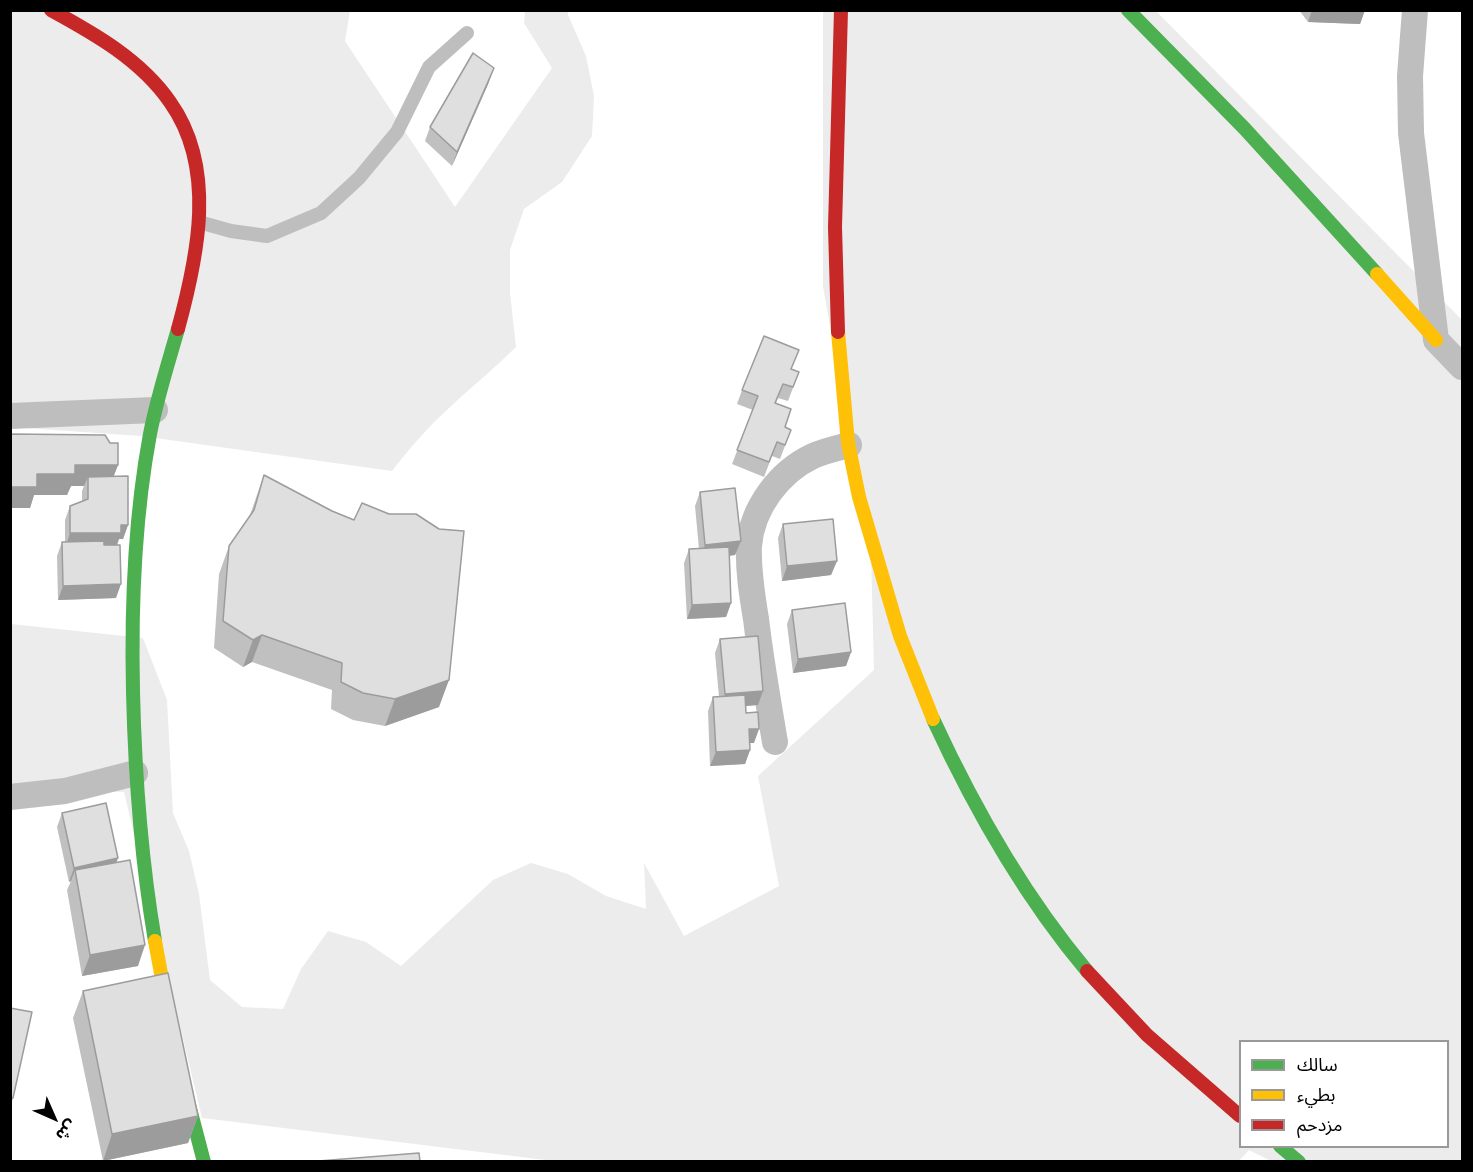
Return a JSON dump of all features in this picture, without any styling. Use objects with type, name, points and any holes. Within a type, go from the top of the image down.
[{"type":"street","points":[[51,10],[126,56],[146,73],[173,105],[191,143],[199,187],[199,222],[191,277],[155,410],[145,470],[134,581],[132,650],[135,773],[147,899],[172,1034]]},
{"type":"street","points":[[841,10],[836,206],[838,342],[849,445],[887,603],[909,666],[968,793],[1030,894],[1061,938],[1094,979],[1166,1053],[1239,1115]]},
{"type":"street","points":[[1128,10],[1245,129],[1462,367]]},
{"type":"street","points":[[1415,10],[1410,76],[1411,132],[1436,340]]},
{"type":"street","points":[[10,417],[155,410]]},
{"type":"street","points":[[775,742],[751,583],[749,546],[753,523],[765,499],[781,479],[797,466],[813,456],[849,445]]},
{"type":"street","points":[[10,797],[65,790],[135,773]]},
{"type":"street","points":[[180,1069],[204,1161]]},
{"type":"street","points":[[1283,1148],[1299,1161]]},
{"type":"lane","points":[[199,222],[231,231],[267,236],[321,213],[359,178],[397,132],[429,68],[467,33]]},
{"type":"shaded area","points":[[10,11],[350,11],[345,41],[455,207],[552,68],[524,23],[525,11],[568,11],[586,56],[594,96],[592,136],[562,182],[524,209],[510,250],[510,293],[516,347],[433,424],[392,471],[141,436],[11,427]]},
{"type":"shaded area","points":[[823,11],[1156,11],[1462,320],[1462,1161],[1271,1161],[1249,1150],[1238,1162],[562,1162],[202,1118],[124,792],[11,787],[11,624],[143,638],[167,700],[173,813],[189,851],[199,894],[210,980],[242,1007],[283,1009],[301,969],[328,931],[366,942],[401,966],[493,880],[531,863],[568,874],[606,896],[646,909],[644,863],[684,936],[779,886],[758,776],[874,670],[871,553],[823,287]]},
{"type":"building","points":[[473,53],[494,68],[457,152],[430,127]]},
{"type":"building","points":[[764,336],[799,350],[791,369],[799,372],[793,387],[783,384],[775,403],[791,409],[785,427],[791,430],[785,445],[777,442],[769,462],[737,450],[758,396],[742,390]]},
{"type":"building","points":[[10,434],[105,435],[110,443],[118,443],[118,465],[75,465],[75,474],[37,474],[37,487],[10,487]]},
{"type":"building","points":[[264,475],[354,520],[362,503],[389,514],[416,514],[439,529],[464,531],[449,680],[395,699],[363,693],[341,682],[342,663],[262,635],[253,640],[223,621],[229,546],[254,510]]},
{"type":"building","points":[[128,476],[128,525],[121,525],[121,533],[70,533],[70,506],[88,499],[88,477]]},
{"type":"building","points":[[735,488],[741,541],[705,545],[700,492]]},
{"type":"building","points":[[833,519],[837,561],[787,566],[783,524]]},
{"type":"building","points":[[104,541],[104,545],[120,545],[121,584],[63,586],[62,542]]},
{"type":"building","points":[[729,547],[731,603],[692,605],[689,549]]},
{"type":"building","points":[[845,603],[851,652],[798,659],[792,610]]},
{"type":"building","points":[[758,636],[763,691],[725,694],[720,639]]},
{"type":"building","points":[[745,695],[746,713],[758,712],[759,729],[749,729],[750,750],[716,752],[713,697]]},
{"type":"building","points":[[106,803],[118,858],[74,868],[62,813]]},
{"type":"building","points":[[130,860],[145,945],[90,955],[75,870]]},
{"type":"building","points":[[168,973],[198,1116],[112,1134],[83,991]]},
{"type":"building","points":[[10,1008],[32,1012],[13,1098],[10,1098]]},
{"type":"building","points":[[419,1153],[420,1161],[318,1161]]},
{"type":"traffic: fast","points":[[1128,10],[1245,129],[1377,274]]},
{"type":"traffic: fast","points":[[155,941],[142,848],[137,786],[133,692],[133,595],[140,498],[150,434],[178,329]]},
{"type":"traffic: fast","points":[[933,719],[983,818],[1021,882],[1087,971]]},
{"type":"traffic: fast","points":[[183,1082],[204,1162]]},
{"type":"traffic: fast","points":[[1282,1148],[1299,1162]]},
{"type":"traffic: slow","points":[[1377,274],[1436,340]]},
{"type":"traffic: slow","points":[[838,332],[848,443],[859,497],[900,636],[933,719]]},
{"type":"traffic: slow","points":[[155,941],[169,1017]]},
{"type":"traffic: jam","points":[[51,10],[116,49],[145,73],[170,102],[185,128],[194,155],[199,213],[192,272],[178,329]]},
{"type":"traffic: jam","points":[[838,332],[835,227],[841,10]]},
{"type":"traffic: jam","points":[[1087,971],[1147,1035],[1239,1115]]}]
